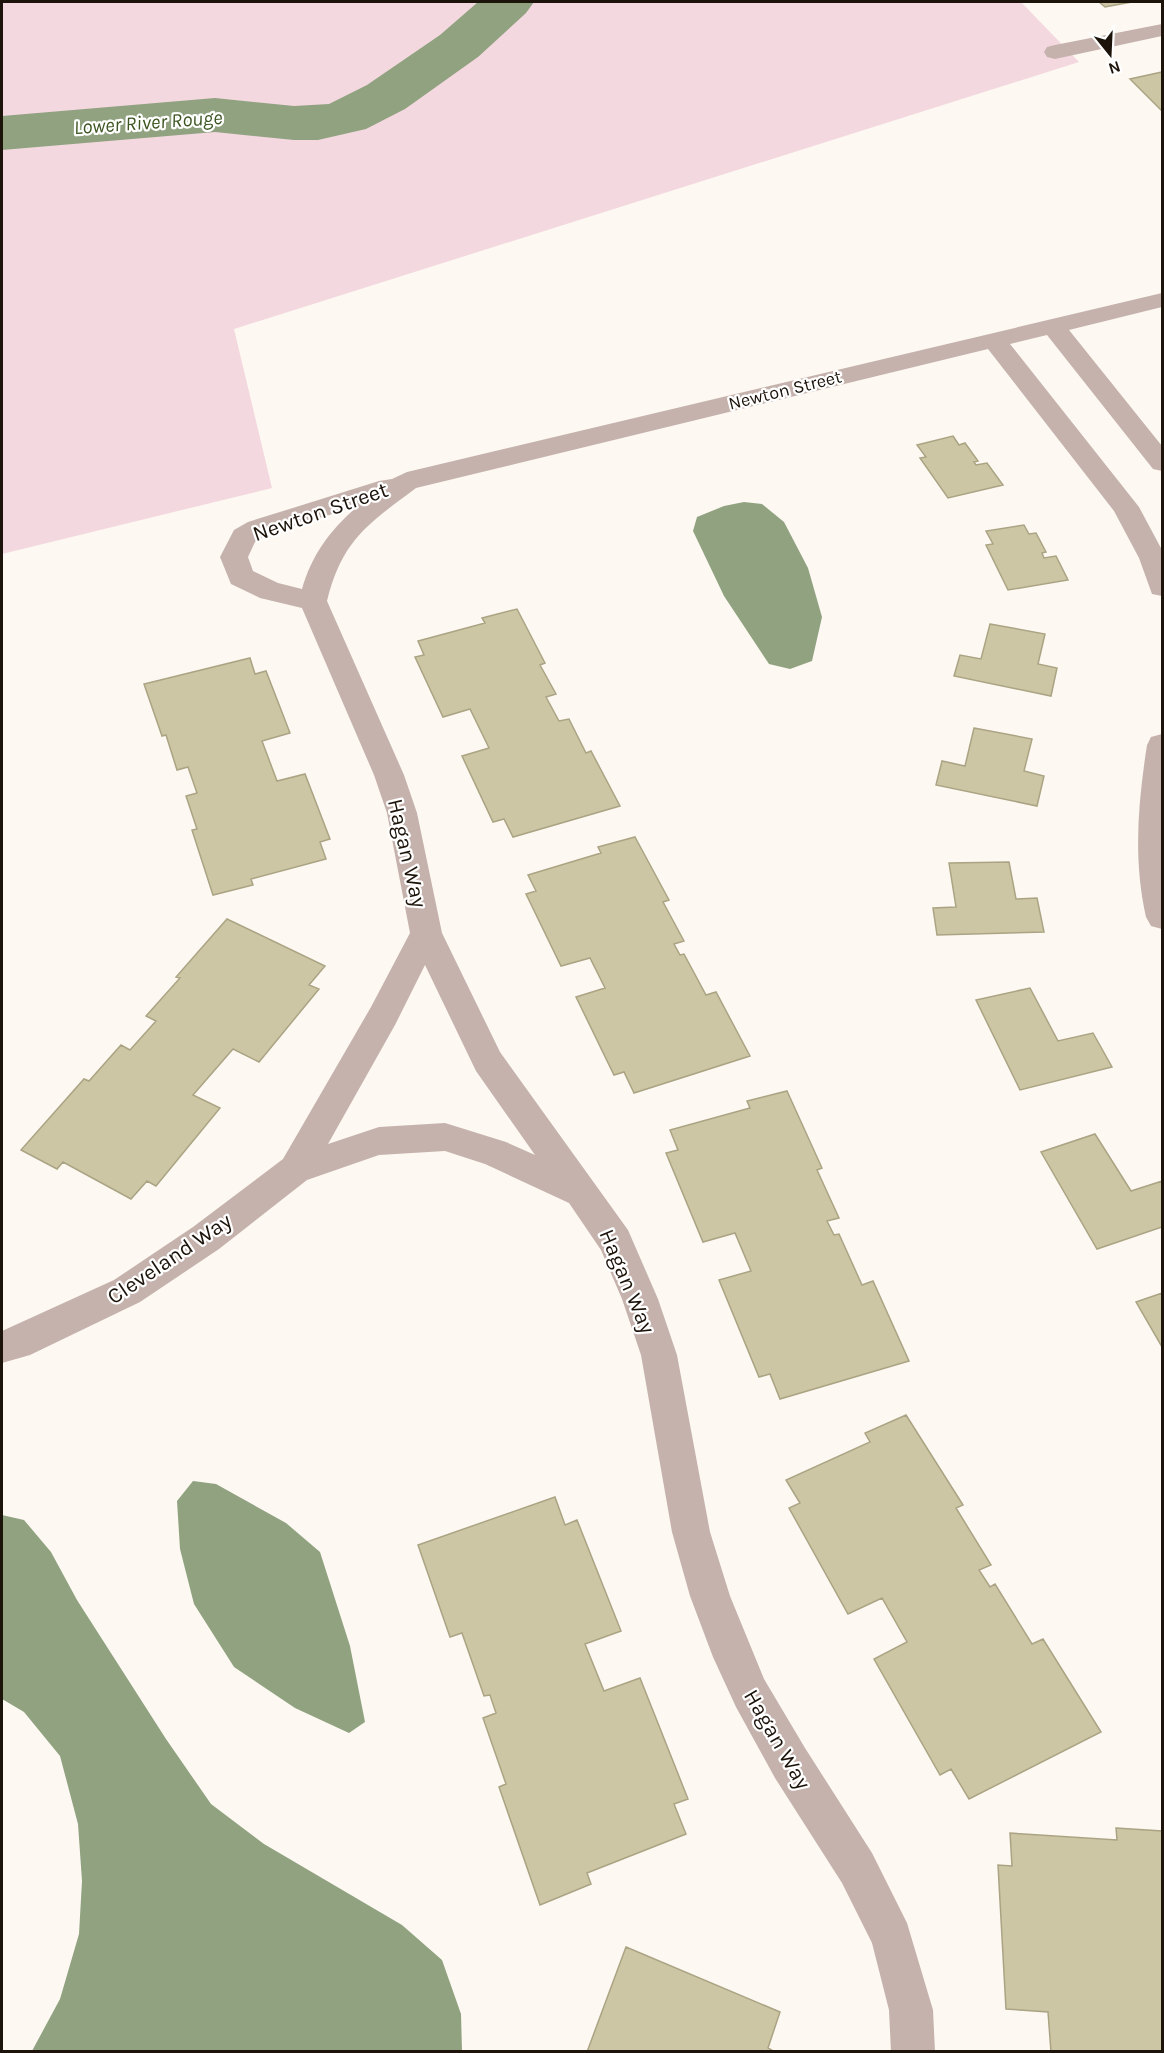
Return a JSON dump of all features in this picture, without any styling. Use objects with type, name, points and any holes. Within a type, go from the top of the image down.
[{"type":"street","points":[[1054,52],[1162,30]]},
{"type":"street","name":"Newton Street","points":[[407,482],[371,509],[345,534],[324,563],[313,601],[270,591],[241,577],[234,557],[244,536],[258,528],[407,482],[1162,300]]},
{"type":"street","points":[[1052,325],[1162,463]]},
{"type":"street","points":[[993,339],[1125,507],[1149,550],[1162,587]]},
{"type":"street","name":"Hagan Way","points":[[313,601],[374,737],[396,794],[416,874],[426,933],[488,1061],[615,1241],[640,1299],[659,1355],[691,1532],[710,1596],[733,1657],[750,1693],[790,1763],[857,1868],[892,1938],[911,2010],[913,2052]]},
{"type":"street","points":[[1162,745],[1151,835],[1154,874],[1162,917]]},
{"type":"street","name":"Cleveland Way","points":[[295,1169],[383,1016],[426,933]]},
{"type":"street","name":"Cleveland Way","points":[[2,1347],[17,1343],[127,1292],[206,1238],[295,1169],[379,1141],[445,1137],[495,1152],[584,1194]]},
{"type":"shaded area","points":[[2,2],[1021,2],[1079,62],[234,329],[272,488],[2,554]]},
{"type":"shaded area","points":[[744,502],[762,504],[784,522],[808,568],[822,617],[812,661],[790,669],[769,664],[724,596],[693,531],[697,517],[724,506]]},
{"type":"shaded area","points":[[193,1481],[216,1484],[286,1523],[320,1552],[350,1646],[365,1722],[349,1733],[295,1708],[234,1667],[194,1604],[180,1549],[177,1501]]},
{"type":"shaded area","points":[[2,1515],[24,1520],[51,1552],[77,1600],[166,1739],[211,1804],[264,1844],[402,1925],[442,1960],[461,2014],[462,2051],[32,2051],[60,1999],[79,1934],[82,1881],[78,1824],[60,1756],[24,1712],[2,1699]]},
{"type":"building","points":[[1099,2],[1132,2],[1105,7]]},
{"type":"building","points":[[1162,72],[1162,111],[1130,79]]},
{"type":"building","points":[[953,436],[959,445],[965,443],[978,461],[974,462],[976,465],[987,463],[1003,485],[948,498],[920,458],[926,457],[917,445]]},
{"type":"building","points":[[1024,525],[1029,534],[1036,533],[1046,552],[1042,553],[1044,558],[1056,556],[1068,580],[1008,590],[986,545],[993,544],[986,531]]},
{"type":"building","points":[[517,609],[545,663],[540,665],[556,694],[546,697],[559,721],[569,719],[586,753],[591,751],[620,806],[513,837],[504,819],[493,822],[462,756],[489,748],[470,709],[443,717],[415,657],[424,655],[418,641],[485,623],[482,618]]},
{"type":"building","points":[[990,624],[1045,634],[1038,664],[1057,668],[1051,696],[954,676],[960,655],[981,659]]},
{"type":"building","points":[[250,658],[255,674],[266,671],[290,733],[262,741],[277,781],[305,774],[330,839],[320,842],[326,859],[251,879],[253,885],[213,895],[192,830],[197,829],[186,796],[197,793],[188,767],[177,770],[166,735],[162,736],[144,684]]},
{"type":"building","points":[[974,728],[1032,739],[1024,771],[1044,776],[1037,806],[936,785],[942,761],[965,766]]},
{"type":"building","points":[[635,837],[669,900],[663,902],[684,941],[674,944],[680,955],[684,954],[706,995],[716,992],[750,1056],[634,1093],[624,1072],[614,1075],[576,997],[605,988],[590,958],[561,966],[526,894],[536,891],[528,875],[601,853],[598,847]]},
{"type":"building","points":[[1009,862],[1016,899],[1037,898],[1044,932],[937,935],[933,908],[956,907],[949,863]]},
{"type":"building","points":[[227,919],[325,966],[309,985],[319,989],[259,1062],[233,1049],[193,1095],[220,1108],[156,1186],[147,1181],[131,1199],[63,1162],[57,1169],[21,1150],[84,1079],[89,1081],[121,1045],[130,1050],[156,1021],[146,1016],[180,978],[176,977]]},
{"type":"building","points":[[1030,988],[1058,1041],[1093,1033],[1112,1067],[1020,1090],[976,1000]]},
{"type":"building","points":[[787,1091],[822,1168],[817,1170],[839,1218],[827,1221],[834,1235],[839,1234],[862,1285],[873,1281],[909,1361],[780,1399],[770,1374],[759,1377],[719,1280],[751,1271],[735,1233],[703,1242],[666,1153],[678,1150],[670,1130],[750,1108],[747,1101]]},
{"type":"building","points":[[1095,1134],[1131,1191],[1162,1181],[1162,1227],[1097,1249],[1041,1152]]},
{"type":"building","points":[[1162,1293],[1162,1347],[1136,1302]]},
{"type":"building","points":[[906,1415],[963,1505],[956,1508],[991,1565],[979,1570],[990,1587],[995,1584],[1032,1644],[1043,1639],[1101,1732],[969,1799],[951,1769],[940,1775],[874,1659],[907,1642],[882,1598],[848,1614],[789,1508],[800,1503],[786,1480],[870,1442],[865,1433]]},
{"type":"building","points":[[555,1497],[565,1525],[577,1520],[621,1631],[585,1644],[604,1691],[640,1678],[688,1799],[674,1804],[686,1834],[587,1873],[591,1884],[540,1905],[499,1787],[506,1784],[483,1718],[496,1713],[490,1695],[484,1696],[462,1633],[450,1637],[418,1545]]},
{"type":"building","points":[[1116,1828],[1162,1831],[1162,2052],[1051,2052],[1048,2012],[1006,2009],[998,1865],[1012,1866],[1010,1833],[1117,1840]]},
{"type":"building","points":[[626,1947],[780,2012],[768,2048],[775,2052],[587,2052]]},
{"type":"waterway","name":"Lower River Rouge","points":[[2,133],[215,115],[294,123],[318,123],[346,117],[386,97],[459,46],[508,2]]}]
